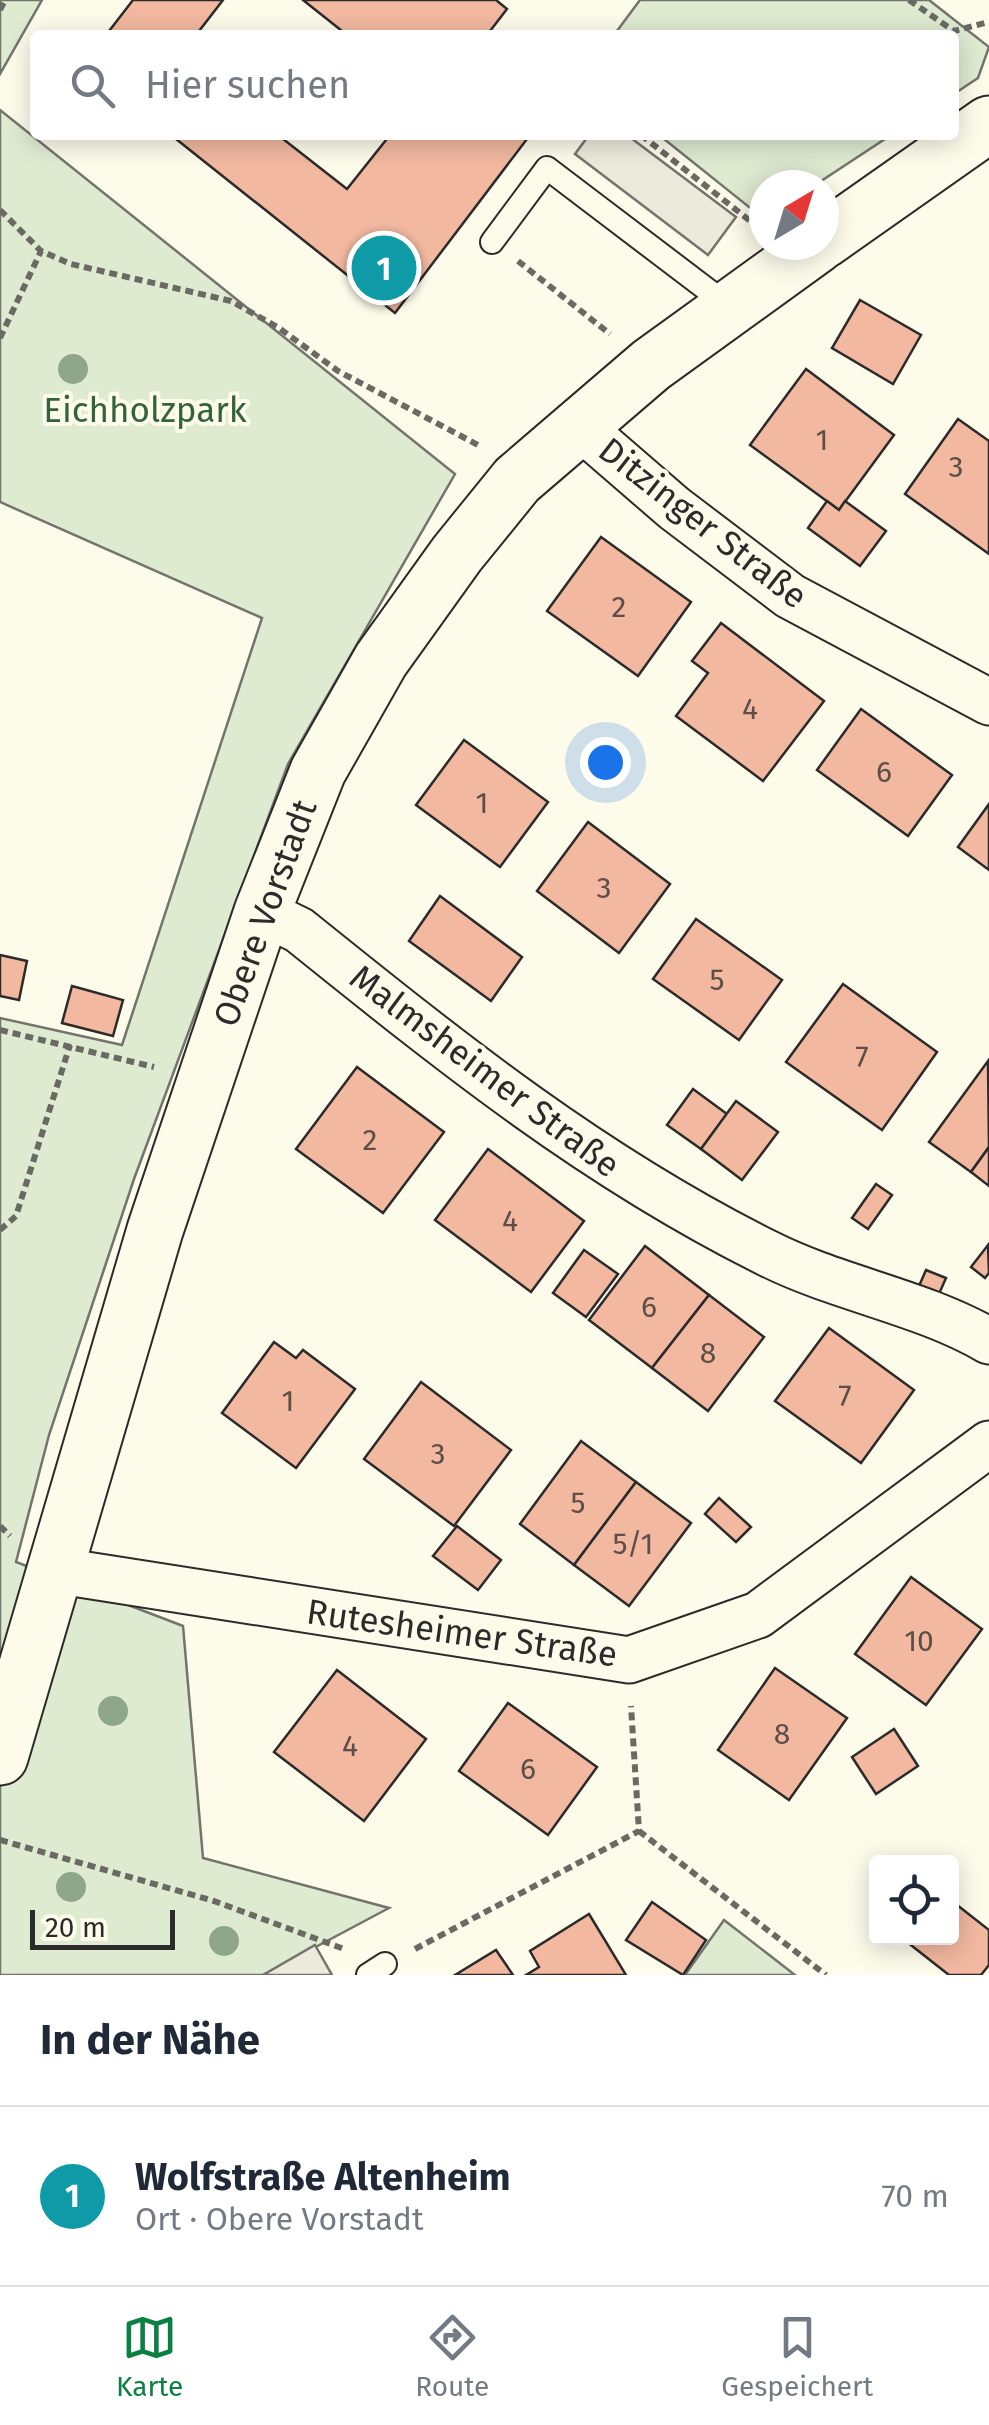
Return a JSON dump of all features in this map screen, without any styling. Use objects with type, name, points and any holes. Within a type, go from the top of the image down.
[{"type":"main road","points":[[839,229],[989,124]]},
{"type":"main road","name":"Obere Vorstadt","points":[[1,1750],[154,1230],[262,912],[318,771],[381,660],[456,554],[517,480],[650,365],[796,260]]},
{"type":"street","name":"Ditzinger Straße","points":[[578,425],[674,508],[790,596],[989,702]]},
{"type":"street","name":"Malmsheimer Straße","points":[[262,912],[299,930],[497,1089],[627,1177],[774,1257],[989,1341]]},
{"type":"street","name":"Rutesheimer Straße","points":[[54,1570],[628,1660],[758,1614],[989,1444]]},
{"type":"lane","points":[[492,242],[547,168],[730,307]]},
{"type":"path","points":[[0,10],[5,0]]},
{"type":"path","points":[[909,0],[953,30]]},
{"type":"path","points":[[958,30],[989,22]]},
{"type":"path","points":[[647,140],[749,219]]},
{"type":"path","points":[[0,210],[41,251],[70,264],[231,302],[279,328],[338,371],[464,434],[486,450]]},
{"type":"path","points":[[0,338],[41,251]]},
{"type":"path","points":[[536,276],[650,365]]},
{"type":"path","points":[[0,1030],[132,1059]]},
{"type":"path","points":[[0,1230],[16,1216],[70,1045]]},
{"type":"path","points":[[628,1660],[638,1831],[826,1975]]},
{"type":"path","points":[[0,1840],[214,1900],[377,1970],[638,1831]]},
{"type":"green space","points":[[0,0],[42,0],[0,74]]},
{"type":"green space","points":[[640,0],[929,0],[989,47],[978,78],[959,91],[959,30],[618,30]]},
{"type":"green space","name":"Eichholzpark","points":[[0,110],[30,134],[30,140],[38,140],[455,474],[288,764],[134,1179],[49,1435],[16,1562],[183,1626],[203,1858],[389,1908],[263,1975],[0,1975],[0,1018],[122,1045],[262,618],[0,502]]},
{"type":"green space","points":[[665,140],[883,140],[838,170],[749,170],[749,207]]},
{"type":"green space","points":[[724,1920],[795,1975],[685,1975]]},
{"type":"shaded area","points":[[585,140],[634,140],[736,217],[708,255],[575,154]]},
{"type":"shaded area","points":[[315,1945],[332,1975],[263,1975]]},
{"type":"building","points":[[133,0],[223,0],[200,30],[110,30]]},
{"type":"building","points":[[303,0],[496,0],[507,9],[491,30],[341,30]]},
{"type":"building","points":[[177,140],[284,140],[347,189],[386,140],[526,140],[395,313]]},
{"type":"building","points":[[860,300],[921,335],[893,384],[832,348]]},
{"type":"building","points":[[806,369],[894,435],[839,510],[750,445]]},
{"type":"building","points":[[958,419],[989,441],[989,554],[905,494]]},
{"type":"building","points":[[827,501],[839,510],[845,501],[886,531],[860,566],[808,528]]},
{"type":"building","points":[[601,537],[691,602],[638,676],[547,611]]},
{"type":"building","points":[[721,623],[824,701],[763,781],[676,716],[708,673],[692,661]]},
{"type":"building","points":[[861,709],[952,775],[908,836],[817,770]]},
{"type":"building","points":[[464,740],[548,802],[500,867],[416,805]]},
{"type":"building","points":[[989,804],[989,870],[958,847]]},
{"type":"building","points":[[588,822],[670,884],[619,953],[537,891]]},
{"type":"building","points":[[440,896],[522,957],[491,1001],[409,941]]},
{"type":"building","points":[[696,919],[782,980],[739,1040],[653,979]]},
{"type":"building","points":[[0,955],[27,961],[19,1000],[0,996]]},
{"type":"building","points":[[843,984],[937,1052],[882,1130],[786,1062]]},
{"type":"building","points":[[72,986],[123,1000],[113,1036],[62,1023]]},
{"type":"building","points":[[988,1061],[989,1147],[971,1172],[929,1142]]},
{"type":"building","points":[[357,1067],[444,1132],[383,1213],[296,1149]]},
{"type":"building","points":[[693,1089],[727,1114],[701,1149],[667,1125]]},
{"type":"building","points":[[736,1101],[778,1132],[742,1180],[701,1149]]},
{"type":"building","points":[[989,1147],[989,1186],[971,1172]]},
{"type":"building","points":[[488,1149],[584,1221],[531,1292],[435,1220]]},
{"type":"building","points":[[876,1184],[892,1195],[868,1229],[852,1218]]},
{"type":"building","points":[[988,1245],[989,1273],[985,1278],[971,1267]]},
{"type":"building","points":[[645,1246],[709,1295],[652,1368],[589,1320]]},
{"type":"building","points":[[584,1250],[618,1274],[586,1317],[553,1293]]},
{"type":"building","points":[[926,1270],[946,1278],[939,1294],[919,1286]]},
{"type":"building","points":[[709,1295],[764,1337],[708,1411],[652,1368]]},
{"type":"building","points":[[829,1328],[914,1390],[861,1463],[775,1401]]},
{"type":"building","points":[[274,1342],[296,1358],[303,1350],[355,1389],[296,1468],[222,1413]]},
{"type":"building","points":[[421,1382],[511,1450],[454,1526],[364,1459]]},
{"type":"building","points":[[581,1441],[636,1482],[574,1565],[520,1524]]},
{"type":"building","points":[[636,1482],[691,1523],[629,1606],[574,1565]]},
{"type":"building","points":[[719,1498],[751,1527],[736,1542],[705,1514]]},
{"type":"building","points":[[457,1526],[501,1560],[478,1590],[433,1556]]},
{"type":"building","points":[[911,1577],[982,1629],[926,1705],[855,1654]]},
{"type":"building","points":[[775,1668],[847,1718],[789,1800],[718,1750]]},
{"type":"building","points":[[337,1670],[426,1739],[364,1821],[274,1752]]},
{"type":"building","points":[[508,1703],[597,1767],[548,1835],[459,1771]]},
{"type":"building","points":[[894,1729],[918,1766],[876,1794],[852,1757]]},
{"type":"building","points":[[652,1902],[706,1940],[683,1975],[626,1940]]},
{"type":"building","points":[[959,1906],[989,1930],[989,1965],[981,1975],[949,1975],[911,1945],[959,1945]]},
{"type":"building","points":[[589,1914],[626,1975],[526,1975],[539,1967],[530,1951]]},
{"type":"building","points":[[496,1950],[513,1975],[455,1975]]},
{"type":"place","name":"Wolfstraße Altenheim","points":[[384,268]]}]
